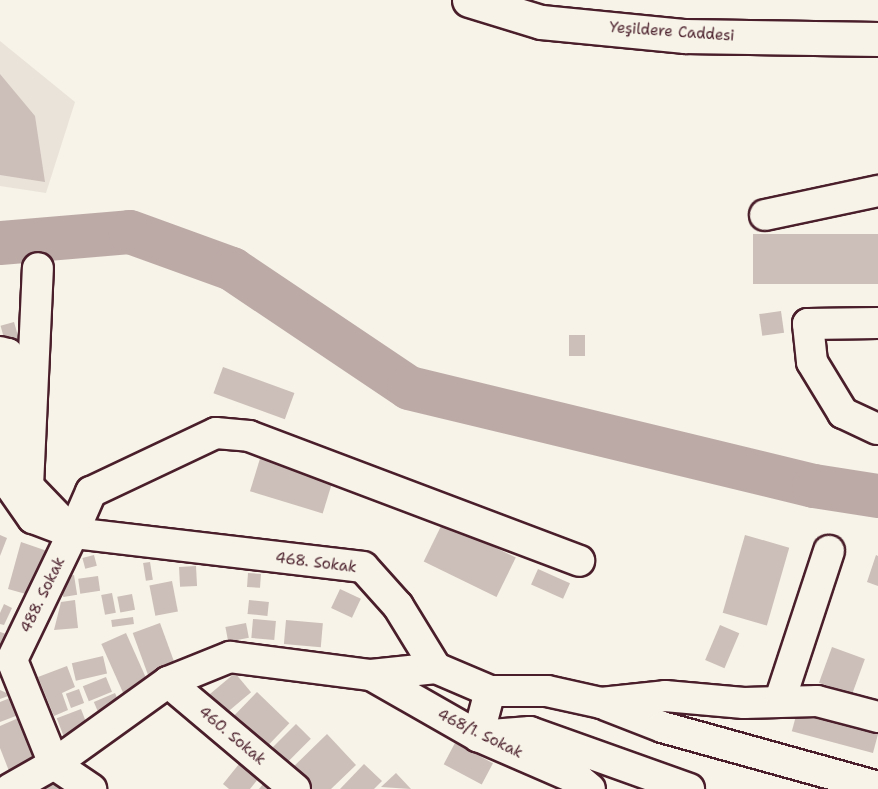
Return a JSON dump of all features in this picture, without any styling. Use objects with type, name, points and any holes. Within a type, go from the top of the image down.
[{"type":"highway","name":"Yeşildere Caddesi","points":[[469,0],[542,22],[685,36],[878,39]]},
{"type":"street","points":[[765,215],[878,191]]},
{"type":"street","points":[[38,268],[28,486],[73,533]]},
{"type":"street","points":[[878,322],[808,324],[812,362],[843,413],[878,429]]},
{"type":"street","points":[[0,352],[8,354],[3,458],[11,487],[33,518],[73,533]]},
{"type":"street","name":"488. Sokak","points":[[54,764],[12,660],[92,492],[216,433],[260,439],[579,561]]},
{"type":"street","name":"468. Sokak","points":[[73,533],[363,567],[398,606],[436,668]]},
{"type":"street","points":[[780,700],[829,551]]},
{"type":"street","points":[[10,789],[54,764],[168,682],[230,657],[371,675],[436,668],[490,691],[547,691],[601,703],[662,727],[878,787]]},
{"type":"street","name":"468/1. Sokak","points":[[371,675],[478,736],[579,780],[590,789]]},
{"type":"street","name":"460. Sokak","points":[[168,682],[295,789]]},
{"type":"street","points":[[490,691],[478,736],[530,732],[689,789]]},
{"type":"street","points":[[601,703],[664,696],[744,703],[780,700],[817,701],[878,717]]},
{"type":"street","points":[[54,764],[91,789]]},
{"type":"shaded area","points":[[0,41],[75,102],[46,193],[0,186]]},
{"type":"building","points":[[0,74],[35,116],[45,182],[0,175]]},
{"type":"building","points":[[753,234],[878,234],[878,284],[753,284]]},
{"type":"building","points":[[781,311],[784,333],[762,336],[759,314]]},
{"type":"building","points":[[14,322],[19,339],[6,343],[1,326]]},
{"type":"building","points":[[569,335],[585,335],[585,356],[569,356]]},
{"type":"building","points":[[223,367],[294,393],[285,419],[213,393]]},
{"type":"building","points":[[262,452],[335,474],[323,513],[250,491]]},
{"type":"building","points":[[443,522],[516,558],[497,597],[424,562]]},
{"type":"building","points":[[0,535],[7,538],[0,556]]},
{"type":"building","points":[[745,535],[789,548],[767,626],[723,613]]},
{"type":"building","points":[[21,542],[53,553],[33,596],[8,589]]},
{"type":"building","points":[[94,555],[97,566],[85,569],[82,558]]},
{"type":"building","points":[[876,555],[878,556],[878,586],[867,582]]},
{"type":"building","points":[[150,562],[153,580],[146,581],[143,563]]},
{"type":"building","points":[[196,566],[197,586],[180,587],[179,567]]},
{"type":"building","points":[[538,569],[570,583],[563,599],[531,585]]},
{"type":"building","points":[[248,573],[261,574],[260,588],[247,587]]},
{"type":"building","points":[[74,575],[77,595],[63,597],[60,577]]},
{"type":"building","points":[[98,576],[100,591],[80,594],[78,579]]},
{"type":"building","points":[[172,581],[178,611],[155,616],[149,585]]},
{"type":"building","points":[[340,589],[361,599],[352,618],[331,608]]},
{"type":"building","points":[[112,593],[116,613],[105,615],[101,595]]},
{"type":"building","points":[[132,594],[135,610],[120,613],[117,597]]},
{"type":"building","points":[[75,600],[78,628],[54,630],[61,602]]},
{"type":"building","points":[[249,600],[269,602],[267,616],[248,614]]},
{"type":"building","points":[[20,603],[30,608],[17,633],[7,628]]},
{"type":"building","points":[[4,604],[12,608],[4,625],[0,624],[0,613]]},
{"type":"building","points":[[133,617],[134,624],[112,627],[111,620]]},
{"type":"building","points":[[253,619],[276,621],[274,640],[251,638]]},
{"type":"building","points":[[286,620],[323,623],[321,647],[284,644]]},
{"type":"building","points":[[160,623],[178,673],[151,683],[133,633]]},
{"type":"building","points":[[246,623],[249,638],[228,642],[225,627]]},
{"type":"building","points":[[720,625],[739,633],[724,668],[705,660]]},
{"type":"building","points":[[0,632],[10,635],[0,661]]},
{"type":"building","points":[[126,633],[150,688],[126,699],[101,644]]},
{"type":"building","points":[[832,647],[865,659],[852,695],[819,683]]},
{"type":"building","points":[[103,656],[107,674],[76,681],[72,663]]},
{"type":"building","points":[[67,666],[75,687],[62,693],[68,710],[54,716],[38,677]]},
{"type":"building","points":[[235,673],[251,692],[224,715],[208,695]]},
{"type":"building","points":[[106,677],[112,692],[89,701],[83,686]]},
{"type":"building","points":[[79,689],[84,703],[71,708],[66,694]]},
{"type":"building","points":[[0,690],[11,695],[0,699]]},
{"type":"building","points":[[257,692],[289,723],[264,750],[231,719]]},
{"type":"building","points":[[115,693],[121,707],[100,716],[94,702]]},
{"type":"building","points":[[15,696],[21,714],[0,722],[0,702]]},
{"type":"building","points":[[81,709],[89,730],[65,739],[57,718]]},
{"type":"building","points":[[797,712],[878,734],[873,753],[792,731]]},
{"type":"building","points":[[23,716],[39,758],[9,771],[0,748],[0,726]]},
{"type":"building","points":[[296,724],[311,739],[282,768],[267,753]]},
{"type":"building","points":[[327,734],[356,765],[331,789],[305,789],[288,772]]},
{"type":"building","points":[[455,743],[493,763],[482,784],[444,764]]},
{"type":"building","points":[[243,759],[262,774],[250,789],[229,789],[223,784]]},
{"type":"building","points":[[364,764],[382,781],[374,789],[340,789]]},
{"type":"building","points":[[396,773],[411,789],[381,787]]},
{"type":"building","points":[[267,779],[274,789],[259,789]]},
{"type":"building","points":[[45,780],[62,789],[32,789]]},
{"type":"waterway","points":[[0,243],[130,232],[232,269],[409,388],[814,486],[878,496]]}]
